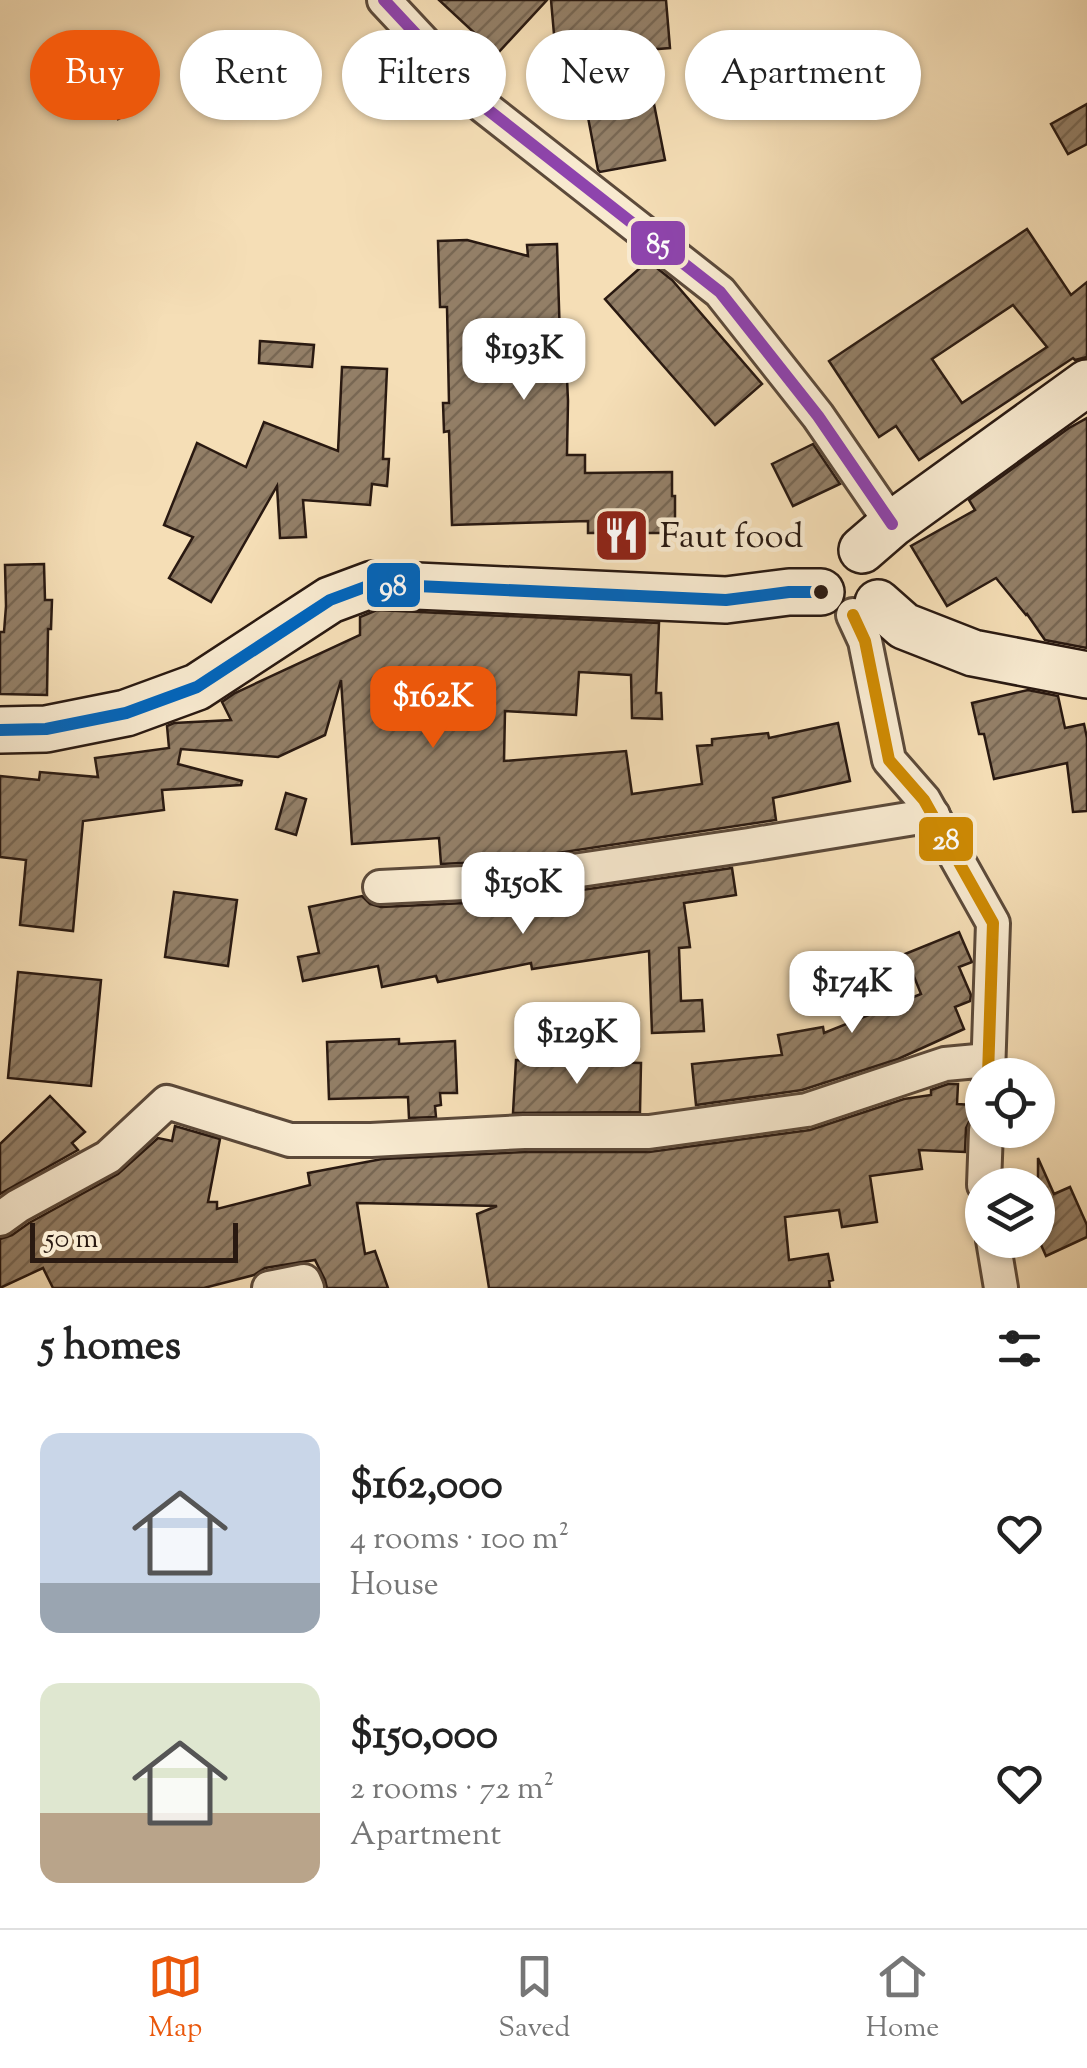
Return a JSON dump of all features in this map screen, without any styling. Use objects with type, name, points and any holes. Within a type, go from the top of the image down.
[{"type":"street","points":[[384,0],[483,106],[720,292],[818,416],[877,537],[873,556],[884,570],[885,589],[851,603]]},
{"type":"street","points":[[877,537],[1087,384]]},
{"type":"street","points":[[0,730],[46,729],[126,713],[197,686],[330,600],[373,584],[726,600],[789,592],[851,603],[973,652],[1087,675]]},
{"type":"street","points":[[851,603],[864,641],[889,760],[933,814],[992,923],[988,1058]]},
{"type":"street","points":[[380,887],[506,881],[933,814]]},
{"type":"street","points":[[0,1219],[108,1157],[167,1102],[290,1140],[649,1132],[807,1110],[945,1064],[965,1065]]},
{"type":"street","points":[[996,1258],[1000,1288]]},
{"type":"street","points":[[269,1288],[304,1281],[307,1288]]},
{"type":"building","points":[[439,0],[547,0],[506,44],[506,30],[471,30]]},
{"type":"building","points":[[551,0],[666,0],[670,48],[665,48],[665,30],[554,30]]},
{"type":"building","points":[[1087,104],[1087,144],[1068,154],[1051,124]]},
{"type":"building","points":[[589,120],[657,120],[665,160],[598,170]]},
{"type":"building","points":[[1027,229],[1071,295],[1087,282],[1087,357],[1073,358],[919,460],[896,426],[879,437],[829,361]],"holes":[[[1013,305],[1047,347],[962,403],[932,359]]]},
{"type":"building","points":[[467,240],[528,256],[527,245],[557,244],[560,338],[565,333],[567,455],[585,455],[585,473],[672,472],[675,533],[588,533],[588,521],[452,525],[449,431],[444,432],[443,403],[449,403],[447,307],[440,307],[438,241]]},
{"type":"building","points":[[648,261],[672,280],[762,384],[715,425],[605,299]]},
{"type":"building","points":[[260,341],[314,345],[312,367],[259,363]]},
{"type":"building","points":[[342,367],[387,369],[383,459],[389,459],[387,486],[372,484],[370,505],[303,500],[306,537],[280,538],[277,486],[211,602],[169,578],[193,537],[164,525],[197,443],[246,467],[264,422],[338,451]]},
{"type":"building","points":[[1087,418],[1087,648],[1045,640],[996,578],[947,606],[911,546],[975,510],[969,500]]},
{"type":"building","points":[[813,444],[840,484],[793,506],[772,464]]},
{"type":"building","points":[[44,564],[45,600],[52,600],[47,695],[0,694],[5,565]]},
{"type":"building","points":[[377,610],[659,623],[656,693],[661,693],[662,719],[632,718],[631,675],[579,672],[576,715],[505,711],[504,761],[626,751],[632,794],[702,784],[697,746],[712,745],[712,739],[768,733],[769,738],[838,723],[850,781],[773,798],[776,820],[504,861],[441,864],[439,838],[352,844],[341,680],[325,735],[278,757],[181,749],[178,764],[242,781],[241,785],[162,790],[164,810],[83,821],[73,931],[20,925],[26,860],[0,857],[0,776],[39,780],[40,772],[98,777],[95,758],[169,748],[167,726],[231,720],[222,702],[360,635],[360,617]]},
{"type":"building","points":[[1028,690],[1058,696],[1065,728],[1084,724],[1087,811],[1073,812],[1067,763],[994,779],[972,703]]},
{"type":"building","points":[[286,793],[306,799],[296,835],[276,829]]},
{"type":"building","points":[[732,868],[736,895],[684,903],[690,947],[679,948],[681,1001],[702,1000],[704,1031],[652,1033],[649,951],[532,969],[531,963],[438,982],[436,976],[382,987],[378,966],[303,981],[298,957],[319,953],[309,907],[362,896],[381,907],[507,901]]},
{"type":"building","points":[[174,892],[237,900],[228,966],[165,957]]},
{"type":"building","points":[[959,932],[972,962],[959,967],[971,995],[970,1001],[955,1007],[964,1029],[898,1059],[802,1090],[696,1105],[692,1064],[782,1055],[778,1035],[823,1027],[824,1033],[921,994],[905,954]]},
{"type":"building","points":[[18,972],[101,980],[91,1086],[8,1078]]},
{"type":"building","points":[[399,1039],[399,1044],[455,1041],[457,1093],[440,1093],[436,1117],[409,1118],[408,1097],[329,1099],[327,1042]]},
{"type":"building","points":[[516,1060],[641,1063],[640,1112],[513,1113]]},
{"type":"building","points":[[958,1084],[957,1104],[965,1104],[965,1152],[919,1150],[922,1169],[870,1176],[877,1222],[842,1227],[839,1210],[785,1217],[789,1260],[828,1254],[833,1280],[829,1281],[830,1288],[489,1288],[477,1214],[497,1206],[357,1203],[365,1254],[375,1251],[388,1288],[327,1288],[315,1260],[265,1268],[254,1275],[204,1288],[53,1288],[43,1268],[0,1288],[0,1239],[118,1174],[158,1138],[172,1141],[175,1126],[220,1139],[208,1202],[217,1202],[217,1209],[310,1185],[308,1173],[382,1159],[525,1152],[649,1152],[810,1130],[904,1099],[931,1095],[931,1090]]},
{"type":"building","points":[[50,1096],[85,1132],[72,1143],[78,1150],[0,1194],[0,1144]]},
{"type":"building","points":[[1070,1187],[1087,1225],[1087,1237],[1055,1252],[1055,1194]]},
{"type":"transit line","name":"85","points":[[384,0],[483,106],[720,292],[818,416],[892,524]]},
{"type":"transit line","name":"98","points":[[0,730],[46,729],[126,713],[197,687],[330,600],[373,584],[726,600],[821,592]]},
{"type":"transit line","name":"28","points":[[853,615],[865,641],[889,760],[924,800],[993,923],[989,1058]]},
{"type":"place","name":"Faut food","points":[[621,535]]}]
